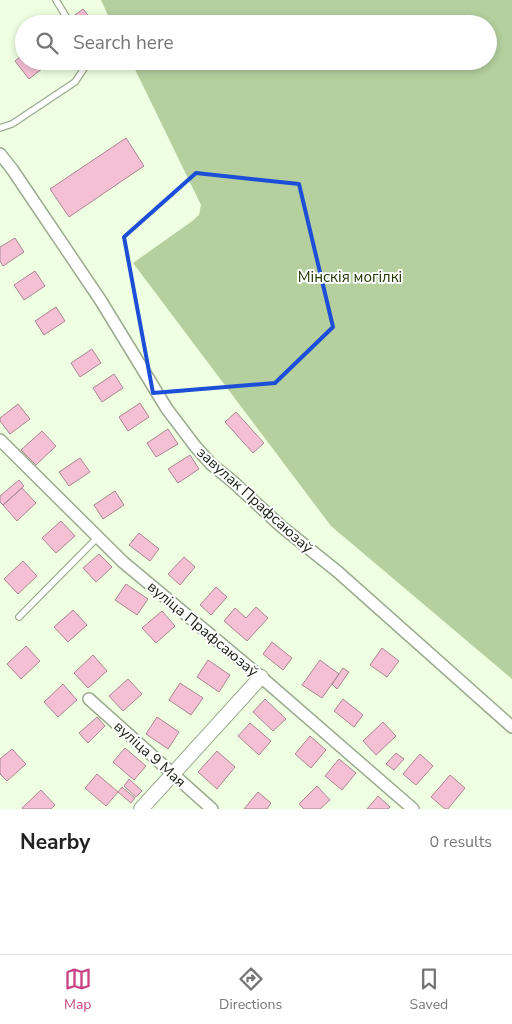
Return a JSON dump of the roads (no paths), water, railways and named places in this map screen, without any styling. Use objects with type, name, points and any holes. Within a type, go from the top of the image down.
[{"type":"street","name":"завулак Прафсаюзаў","points":[[0,154],[101,301],[167,409],[211,464],[232,480],[282,527],[338,572],[512,727]]},
{"type":"street","name":"вуліца Прафсаюзаў","points":[[0,440],[123,562],[261,677],[413,809]]},
{"type":"street","points":[[141,809],[261,677]]},
{"type":"street","name":"вуліца 9 Мая","points":[[89,699],[212,809]]},
{"type":"lane","points":[[56,0],[65,15]]},
{"type":"lane","points":[[0,128],[12,124],[75,82],[83,70]]},
{"type":"lane","points":[[19,617],[98,538]]},
{"type":"park label","name":"Мінскія могілкі","points":[[350,277]]}]
